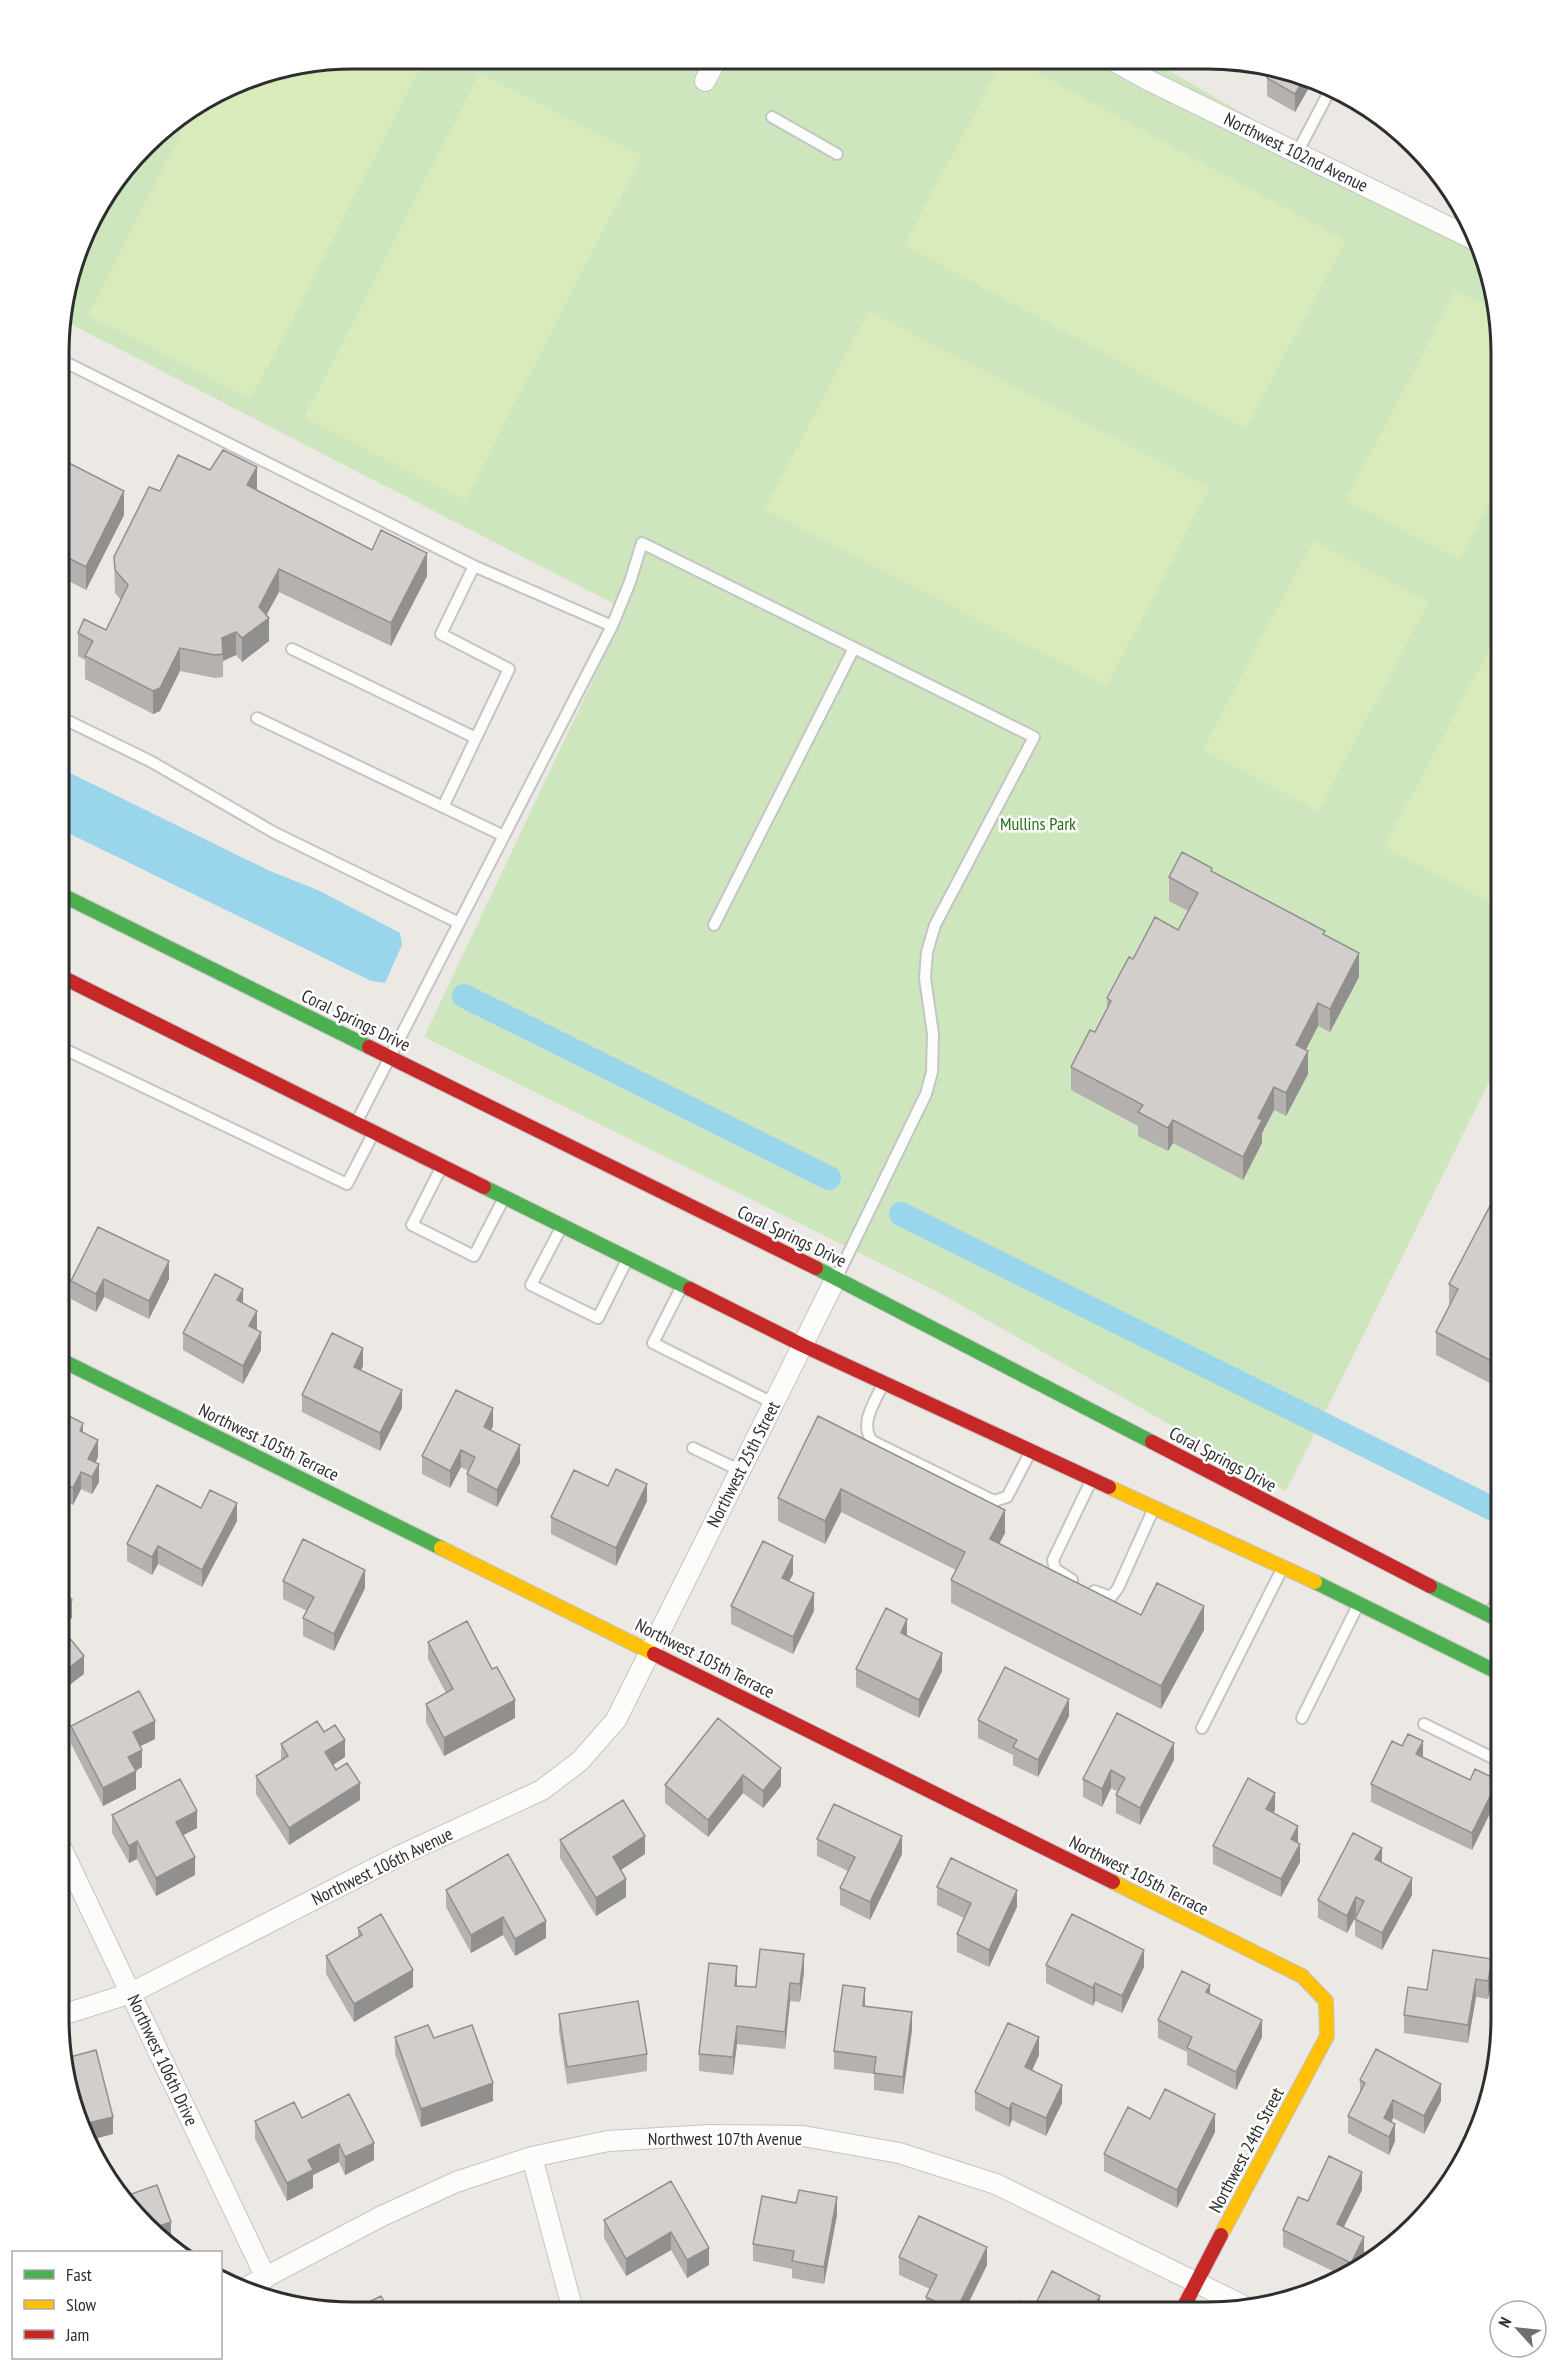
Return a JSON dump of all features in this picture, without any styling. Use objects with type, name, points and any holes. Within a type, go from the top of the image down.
[{"type":"main road","name":"Coral Springs Drive","points":[[69,898],[836,1278],[1368,1555],[1491,1616]]},
{"type":"main road","points":[[69,980],[802,1345],[1283,1567],[1491,1669]]},
{"type":"main road","name":"Northwest 105th Terrace","points":[[69,1364],[1302,1976],[1326,2001]]},
{"type":"main road","name":"Northwest 24th Street","points":[[1187,2302],[1327,2036],[1326,2001]]},
{"type":"street","points":[[705,81],[711,69]]},
{"type":"street","name":"Northwest 102nd Avenue","points":[[1130,69],[1465,235]]},
{"type":"street","name":"Northwest 25th Street","points":[[649,1650],[836,1278]]},
{"type":"street","name":"Northwest 106th Avenue","points":[[69,2012],[130,1993],[401,1855],[542,1790],[580,1761],[616,1720],[649,1650]]},
{"type":"street","name":"Northwest 106th Drive","points":[[69,1864],[266,2278]]},
{"type":"street","name":"Northwest 107th Avenue","points":[[254,2284],[382,2216],[456,2182],[532,2157],[608,2141],[709,2135],[803,2136],[900,2153],[996,2184],[1233,2301]]},
{"type":"street","points":[[532,2157],[571,2302]]},
{"type":"lane","points":[[1297,153],[1327,96]]},
{"type":"lane","points":[[772,117],[837,154]]},
{"type":"lane","points":[[69,364],[474,566],[612,626]]},
{"type":"lane","points":[[356,1123],[457,922],[612,626],[630,582],[642,543],[1034,737],[935,925],[927,952],[925,978],[933,1034],[932,1072],[926,1094],[836,1278]]},
{"type":"lane","points":[[443,807],[509,669],[441,634],[474,566]]},
{"type":"lane","points":[[714,925],[854,648]]},
{"type":"lane","points":[[292,649],[476,738]]},
{"type":"lane","points":[[257,718],[504,836]]},
{"type":"lane","points":[[69,721],[150,761],[275,833],[457,922]]},
{"type":"lane","points":[[69,1051],[347,1184],[374,1132]]},
{"type":"lane","points":[[442,1166],[412,1225],[474,1256],[505,1197]]},
{"type":"lane","points":[[562,1226],[531,1285],[598,1318],[628,1258]]},
{"type":"lane","points":[[682,1285],[653,1343],[773,1403]]},
{"type":"lane","points":[[884,1383],[867,1424],[867,1435],[872,1441],[994,1501],[1006,1497],[1031,1451]]},
{"type":"lane","points":[[693,1448],[739,1470]]},
{"type":"lane","points":[[1092,1479],[1053,1560],[1055,1569],[1060,1574],[1104,1596],[1111,1596],[1118,1588],[1154,1508]]},
{"type":"lane","points":[[1202,1728],[1283,1567]]},
{"type":"lane","points":[[1302,1718],[1359,1603]]},
{"type":"lane","points":[[1424,1724],[1491,1757]]},
{"type":"green space","name":"Mullins Park","points":[[353,69],[1166,69],[1468,243],[1486,298],[1491,353],[1491,1078],[1286,1491],[938,1292],[424,1037],[626,610],[71,324],[74,298],[84,262],[98,228],[117,195],[152,152],[195,117],[228,98],[262,84],[316,71]]},
{"type":"green space","points":[[353,69],[420,69],[251,399],[88,315],[185,124],[228,98],[262,84],[298,74]]},
{"type":"green space","points":[[998,69],[1031,69],[1346,241],[1245,429],[904,245]]},
{"type":"green space","points":[[479,73],[642,155],[466,500],[304,418]]},
{"type":"green space","points":[[1456,290],[1487,306],[1491,353],[1491,498],[1459,560],[1346,500]]},
{"type":"green space","points":[[868,311],[1210,487],[1107,686],[765,510]]},
{"type":"green space","points":[[1313,541],[1429,602],[1318,811],[1202,750]]},
{"type":"green space","points":[[1491,646],[1491,903],[1384,847]]},
{"type":"water","points":[[69,772],[270,871],[320,891],[400,933],[402,945],[385,983],[371,981],[69,833]]},
{"type":"building","points":[[1268,76],[1300,85],[1295,94],[1267,78]]},
{"type":"building","points":[[223,450],[257,467],[247,485],[372,550],[381,530],[427,553],[391,623],[279,569],[259,607],[269,618],[242,638],[236,632],[222,638],[223,654],[215,655],[180,648],[160,688],[153,691],[85,656],[93,641],[78,633],[84,619],[106,630],[128,585],[115,570],[114,557],[149,487],[160,491],[178,455],[210,470]]},
{"type":"building","points":[[69,463],[124,491],[86,567],[69,558]]},
{"type":"building","points":[[1182,852],[1212,868],[1211,871],[1325,931],[1323,934],[1359,953],[1330,1009],[1318,1003],[1296,1045],[1308,1051],[1286,1093],[1274,1087],[1258,1118],[1262,1120],[1243,1157],[1173,1120],[1168,1128],[1138,1112],[1143,1105],[1071,1067],[1090,1030],[1095,1032],[1111,1001],[1107,998],[1129,957],[1133,959],[1155,917],[1178,930],[1198,893],[1169,877]]},
{"type":"building","points":[[1491,1204],[1491,1361],[1436,1332],[1458,1289],[1449,1284]]},
{"type":"building","points":[[98,1227],[169,1261],[149,1301],[104,1279],[96,1294],[71,1281]]},
{"type":"building","points":[[215,1274],[243,1289],[237,1300],[257,1311],[249,1326],[261,1332],[243,1366],[183,1333]]},
{"type":"building","points":[[332,1333],[363,1348],[354,1367],[402,1390],[380,1433],[302,1395]]},
{"type":"building","points":[[456,1390],[493,1408],[484,1427],[520,1445],[497,1490],[467,1474],[475,1457],[461,1450],[450,1471],[422,1456]]},
{"type":"building","points":[[69,1416],[83,1423],[80,1431],[98,1440],[88,1459],[99,1464],[92,1477],[81,1472],[73,1488],[69,1486]]},
{"type":"building","points":[[818,1416],[1005,1510],[990,1539],[1141,1615],[1157,1583],[1204,1606],[1161,1686],[951,1580],[965,1552],[841,1489],[825,1521],[778,1498]]},
{"type":"building","points":[[616,1469],[647,1484],[616,1548],[551,1517],[574,1470],[608,1486]]},
{"type":"building","points":[[157,1485],[201,1508],[210,1490],[237,1503],[202,1570],[158,1546],[152,1557],[127,1544]]},
{"type":"building","points":[[303,1539],[365,1570],[334,1634],[303,1618],[314,1597],[283,1581]]},
{"type":"building","points":[[763,1541],[793,1556],[782,1578],[814,1593],[793,1637],[731,1606]]},
{"type":"building","points":[[886,1608],[907,1619],[901,1633],[942,1653],[919,1700],[856,1669]]},
{"type":"building","points":[[467,1621],[492,1669],[497,1667],[515,1700],[444,1738],[426,1704],[453,1689],[428,1642]]},
{"type":"building","points":[[69,1637],[84,1656],[69,1668]]},
{"type":"building","points":[[1005,1667],[1069,1699],[1038,1760],[1013,1747],[1017,1740],[978,1720]]},
{"type":"building","points":[[139,1691],[155,1721],[133,1732],[142,1750],[128,1757],[136,1771],[103,1788],[71,1726]]},
{"type":"building","points":[[1117,1713],[1174,1743],[1140,1808],[1116,1795],[1125,1778],[1111,1770],[1102,1789],[1083,1779]]},
{"type":"building","points":[[718,1718],[781,1768],[763,1791],[743,1775],[708,1820],[665,1785]]},
{"type":"building","points":[[317,1721],[324,1732],[335,1725],[345,1740],[325,1752],[336,1770],[347,1763],[360,1783],[289,1828],[256,1776],[288,1756],[281,1744]]},
{"type":"building","points":[[1408,1734],[1423,1741],[1416,1754],[1470,1780],[1475,1769],[1491,1777],[1491,1794],[1472,1833],[1371,1784],[1392,1741],[1402,1746]]},
{"type":"building","points":[[1248,1778],[1275,1793],[1266,1809],[1298,1826],[1291,1839],[1300,1844],[1281,1879],[1213,1846]]},
{"type":"building","points":[[180,1779],[197,1811],[176,1822],[195,1857],[156,1878],[137,1841],[129,1846],[112,1815]]},
{"type":"building","points":[[623,1800],[645,1836],[613,1857],[626,1879],[596,1898],[560,1840]]},
{"type":"building","points":[[834,1804],[902,1836],[870,1902],[840,1888],[855,1857],[817,1839]]},
{"type":"building","points":[[1353,1833],[1382,1848],[1375,1859],[1412,1878],[1382,1933],[1355,1919],[1364,1901],[1356,1897],[1347,1916],[1318,1900]]},
{"type":"building","points":[[508,1854],[546,1921],[515,1939],[503,1917],[471,1935],[446,1890]]},
{"type":"building","points":[[951,1858],[1017,1890],[989,1950],[957,1934],[971,1903],[937,1887]]},
{"type":"building","points":[[381,1914],[413,1970],[354,2004],[326,1956],[362,1935],[358,1928]]},
{"type":"building","points":[[1072,1914],[1144,1950],[1122,1996],[1095,1983],[1093,1988],[1046,1965]]},
{"type":"building","points":[[760,1949],[804,1954],[800,1984],[790,1983],[785,2032],[737,2026],[733,2057],[699,2054],[709,1963],[737,1966],[735,1986],[756,1987]]},
{"type":"building","points":[[1433,1950],[1491,1959],[1488,1981],[1476,1979],[1468,2025],[1404,2015],[1408,1987],[1427,1990]]},
{"type":"building","points":[[1182,1971],[1210,1985],[1206,1992],[1262,2020],[1236,2072],[1187,2048],[1192,2037],[1158,2020]]},
{"type":"building","points":[[843,1985],[865,1988],[863,2006],[912,2012],[903,2077],[874,2073],[876,2057],[834,2051]]},
{"type":"building","points":[[638,2001],[647,2054],[567,2067],[559,2014]]},
{"type":"building","points":[[1008,2023],[1039,2037],[1025,2067],[1062,2085],[1046,2118],[1012,2103],[1009,2109],[975,2092]]},
{"type":"building","points":[[428,2025],[434,2038],[472,2025],[493,2083],[421,2109],[395,2037]]},
{"type":"building","points":[[1376,2049],[1441,2084],[1424,2116],[1393,2100],[1384,2118],[1395,2124],[1389,2137],[1348,2116],[1365,2083],[1360,2080]]},
{"type":"building","points":[[96,2050],[113,2117],[90,2123],[71,2057]]},
{"type":"building","points":[[1165,2089],[1215,2114],[1177,2190],[1104,2154],[1128,2107],[1150,2119]]},
{"type":"building","points":[[349,2094],[374,2143],[345,2157],[339,2144],[308,2160],[313,2170],[287,2183],[255,2121],[294,2102],[302,2118]]},
{"type":"building","points":[[1329,2156],[1362,2172],[1337,2224],[1364,2237],[1351,2263],[1283,2230],[1298,2197],[1308,2201]]},
{"type":"building","points":[[671,2181],[709,2248],[687,2260],[671,2232],[626,2259],[604,2220]]},
{"type":"building","points":[[157,2185],[171,2222],[160,2226],[131,2194]]},
{"type":"building","points":[[799,2190],[837,2197],[824,2267],[792,2261],[794,2251],[753,2244],[762,2196],[796,2203]]},
{"type":"building","points":[[919,2216],[987,2247],[960,2302],[937,2302],[926,2297],[937,2275],[899,2257]]},
{"type":"building","points":[[1052,2271],[1100,2296],[1097,2302],[1036,2302]]},
{"type":"building","points":[[381,2296],[384,2302],[369,2302]]},
{"type":"waterway","points":[[464,996],[829,1178]]},
{"type":"waterway","points":[[901,1214],[1491,1508]]},
{"type":"traffic: fast","points":[[69,898],[369,1047]]},
{"type":"traffic: fast","points":[[484,1187],[690,1289]]},
{"type":"traffic: fast","points":[[816,1268],[1152,1442]]},
{"type":"traffic: fast","points":[[69,1364],[441,1548]]},
{"type":"traffic: fast","points":[[1315,1582],[1491,1669]]},
{"type":"traffic: fast","points":[[1430,1586],[1491,1616]]},
{"type":"traffic: slow","points":[[1109,1487],[1315,1582]]},
{"type":"traffic: slow","points":[[441,1548],[654,1654]]},
{"type":"traffic: slow","points":[[1113,1882],[1302,1976],[1326,2001],[1327,2036],[1221,2235]]},
{"type":"traffic: jam","points":[[69,980],[484,1187]]},
{"type":"traffic: jam","points":[[369,1047],[816,1268]]},
{"type":"traffic: jam","points":[[690,1289],[802,1345],[1109,1487]]},
{"type":"traffic: jam","points":[[1152,1442],[1430,1586]]},
{"type":"traffic: jam","points":[[654,1654],[1113,1882]]},
{"type":"traffic: jam","points":[[1186,2302],[1221,2235]]}]
